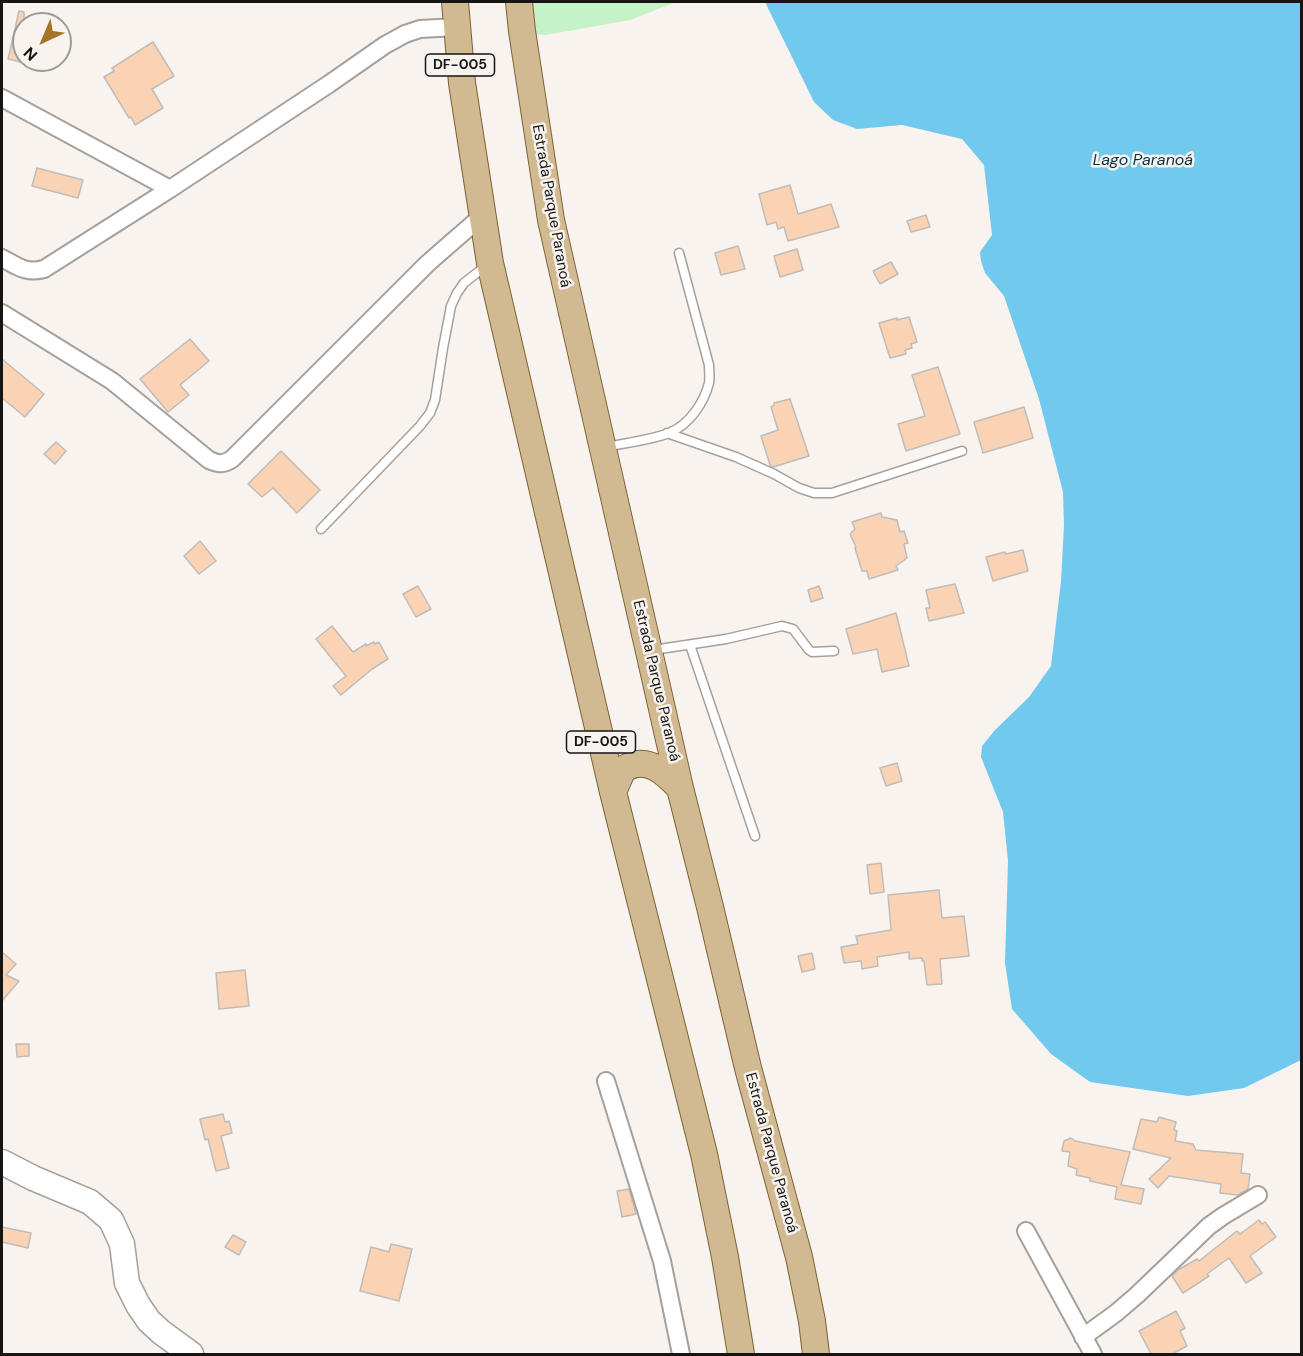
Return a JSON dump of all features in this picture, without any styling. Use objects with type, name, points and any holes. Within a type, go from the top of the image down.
[{"type":"main road","name":"Estrada Parque Paranoá","points":[[519,2],[551,220],[680,788],[748,1068],[800,1257],[816,1354]]},
{"type":"main road","name":"DF-005","points":[[456,14],[462,83],[490,263],[613,792],[704,1154],[725,1257],[741,1354]]},
{"type":"main road","points":[[613,792],[623,769],[636,763],[650,765],[663,772],[680,788]]},
{"type":"street","points":[[2,258],[22,269],[34,272],[44,269],[170,189],[385,45],[405,34],[456,14]]},
{"type":"street","points":[[2,98],[170,189]]},
{"type":"street","points":[[2,313],[112,381],[209,460],[223,464],[232,459],[428,263],[482,216]]},
{"type":"street","points":[[606,1081],[662,1261],[681,1354]]},
{"type":"street","points":[[2,1162],[90,1202],[111,1220],[122,1244],[127,1283],[138,1305],[149,1321],[191,1354]]},
{"type":"street","points":[[1083,1338],[1137,1295],[1209,1226],[1258,1195]]},
{"type":"street","points":[[1026,1231],[1092,1354]]},
{"type":"lane","points":[[602,448],[668,434],[678,428],[702,402],[709,382],[709,364],[679,253]]},
{"type":"lane","points":[[321,529],[430,413],[435,400],[451,306],[464,283],[490,263]]},
{"type":"lane","points":[[668,434],[736,457],[814,493],[832,493],[962,451]]},
{"type":"lane","points":[[650,651],[726,639],[782,626],[793,629],[808,650],[812,652],[834,651]]},
{"type":"lane","points":[[690,645],[755,836]]},
{"type":"green space","points":[[531,2],[676,2],[630,20],[546,35],[534,34]]},
{"type":"water","name":"Lago Paranoá","points":[[765,2],[1301,2],[1301,1060],[1244,1088],[1188,1096],[1090,1082],[1051,1054],[1012,1009],[1005,963],[1008,861],[1003,812],[981,757],[982,746],[1029,697],[1051,666],[1061,581],[1063,492],[1039,399],[1004,296],[985,273],[981,261],[980,252],[992,235],[984,165],[962,139],[902,125],[857,129],[833,120],[814,102]]},
{"type":"building","points":[[12,42],[12,60],[8,59]]},
{"type":"building","points":[[153,42],[174,76],[152,89],[163,108],[135,125],[104,77],[114,71],[112,68]]},
{"type":"building","points":[[37,168],[83,180],[78,198],[32,186]]},
{"type":"building","points":[[790,185],[798,214],[831,204],[839,227],[788,241],[784,227],[778,229],[776,222],[767,225],[759,194]]},
{"type":"building","points":[[926,215],[930,227],[911,232],[907,221]]},
{"type":"building","points":[[738,246],[745,269],[721,275],[715,253]]},
{"type":"building","points":[[797,249],[803,270],[780,277],[774,256]]},
{"type":"building","points":[[891,262],[898,274],[880,284],[873,271]]},
{"type":"building","points":[[909,317],[917,342],[911,344],[912,348],[905,350],[906,354],[890,358],[879,323]]},
{"type":"building","points":[[190,339],[209,361],[180,385],[189,395],[168,412],[140,379]]},
{"type":"building","points":[[2,359],[44,394],[25,417],[2,398]]},
{"type":"building","points":[[938,367],[960,434],[906,451],[898,424],[925,416],[912,375]]},
{"type":"building","points":[[790,399],[809,456],[773,467],[770,465],[761,436],[778,430],[771,407],[774,403]]},
{"type":"building","points":[[1024,407],[1033,438],[983,453],[974,422]]},
{"type":"building","points":[[56,442],[66,451],[55,464],[44,454]]},
{"type":"building","points":[[281,451],[320,490],[297,513],[273,488],[262,497],[248,484]]},
{"type":"building","points":[[881,513],[882,517],[897,520],[900,532],[904,531],[908,543],[904,544],[907,558],[896,566],[898,570],[869,579],[867,571],[862,571],[850,534],[855,529],[852,522]]},
{"type":"building","points":[[200,541],[216,561],[199,574],[184,556]]},
{"type":"building","points":[[1023,550],[1028,571],[993,581],[986,557]]},
{"type":"building","points":[[955,584],[964,613],[929,621],[926,608],[930,608],[926,590]]},
{"type":"building","points":[[418,586],[431,609],[416,617],[403,594]]},
{"type":"building","points":[[819,586],[823,598],[811,602],[808,590]]},
{"type":"building","points":[[896,613],[909,666],[882,672],[877,649],[853,654],[846,629]]},
{"type":"building","points":[[332,626],[353,652],[366,644],[366,646],[379,642],[388,659],[341,695],[333,686],[346,676],[316,639]]},
{"type":"building","points":[[897,763],[902,781],[886,786],[880,768]]},
{"type":"building","points":[[881,863],[884,892],[870,894],[867,865]]},
{"type":"building","points":[[939,890],[942,918],[964,916],[969,956],[940,959],[942,984],[927,985],[924,961],[922,958],[909,959],[909,952],[877,957],[878,966],[862,969],[861,961],[844,963],[841,947],[858,944],[856,936],[891,930],[888,895]]},
{"type":"building","points":[[2,952],[16,964],[6,975],[19,981],[2,1001]]},
{"type":"building","points":[[812,953],[815,969],[802,972],[798,956]]},
{"type":"building","points":[[245,970],[249,1006],[219,1009],[216,973]]},
{"type":"building","points":[[16,1044],[29,1044],[29,1056],[17,1057]]},
{"type":"building","points":[[223,1114],[225,1122],[229,1121],[232,1133],[221,1136],[229,1168],[216,1171],[200,1119]]},
{"type":"building","points":[[1159,1117],[1176,1122],[1175,1141],[1193,1144],[1196,1150],[1243,1154],[1241,1173],[1250,1174],[1248,1189],[1238,1195],[1220,1193],[1221,1184],[1169,1176],[1158,1188],[1149,1179],[1171,1158],[1133,1149],[1141,1119],[1157,1122]]},
{"type":"building","points":[[1071,1138],[1075,1141],[1130,1152],[1121,1185],[1144,1189],[1141,1204],[1115,1199],[1117,1187],[1090,1181],[1090,1178],[1076,1175],[1077,1169],[1068,1166],[1070,1152],[1062,1151],[1064,1141]]},
{"type":"building","points":[[629,1189],[636,1214],[622,1217],[617,1191]]},
{"type":"building","points":[[1259,1220],[1262,1224],[1265,1222],[1276,1237],[1250,1256],[1262,1273],[1246,1283],[1229,1258],[1207,1274],[1209,1276],[1183,1293],[1172,1276],[1178,1270],[1197,1259],[1199,1261],[1237,1231],[1240,1234]]},
{"type":"building","points":[[2,1227],[31,1233],[28,1248],[2,1242]]},
{"type":"building","points":[[233,1235],[246,1242],[239,1255],[225,1247]]},
{"type":"building","points":[[391,1244],[412,1249],[399,1301],[360,1291],[371,1247],[389,1252]]},
{"type":"building","points":[[1176,1311],[1185,1328],[1180,1331],[1187,1346],[1172,1354],[1151,1354],[1139,1331]]}]
